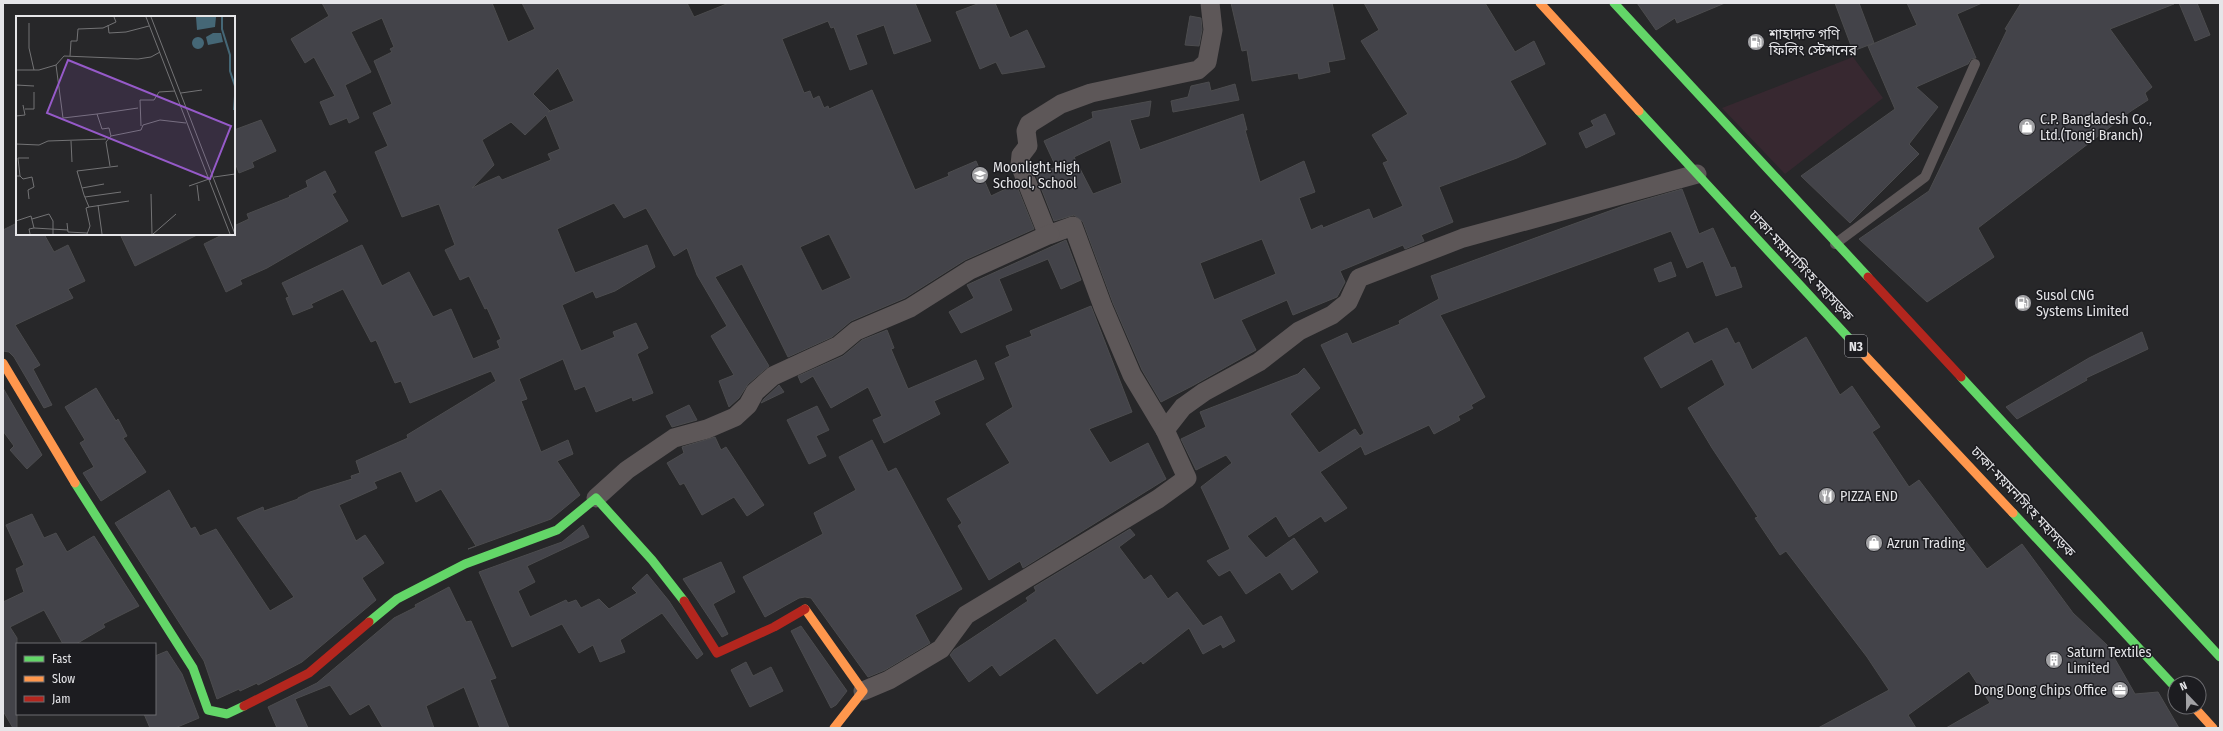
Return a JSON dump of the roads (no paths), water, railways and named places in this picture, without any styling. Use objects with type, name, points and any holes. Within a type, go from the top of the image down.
[{"type":"main road","name":"ঢাকা-ময়মনসিংহ মহাসড়ক","points":[[1540,3],[1800,288],[1949,444],[2167,678]]},
{"type":"main road","points":[[1614,3],[1835,244],[1891,301],[2220,657]]},
{"type":"main road","points":[[3,363],[58,457],[193,668],[208,710],[227,714],[310,674],[397,599],[465,564],[557,530],[596,498],[661,571],[679,594],[718,653],[774,626],[805,608],[863,691],[834,728]]},
{"type":"main road","points":[[2201,715],[2213,728]]},
{"type":"street","points":[[1050,234],[1047,233],[1020,165],[1021,155],[1028,146],[1026,131],[1029,124],[1061,104],[1091,93],[1198,70],[1207,62],[1213,30],[1210,3]]},
{"type":"street","points":[[1165,430],[1183,407],[1193,399],[1258,362],[1299,331],[1332,315],[1348,302],[1359,278],[1366,274],[1463,238],[1697,174]]},
{"type":"street","points":[[596,498],[627,470],[674,438],[707,429],[735,417],[748,405],[756,392],[773,376],[838,346],[856,331],[910,308],[970,270],[1050,234],[1073,226],[1103,307],[1132,375],[1165,430],[1187,478],[1158,499],[966,615],[941,649],[889,680],[863,691]]},
{"type":"lane","points":[[1835,244],[1925,177],[1975,64]]},
{"type":"place","name":"শাহাদাত গণি ফিলিং স্টেশনের","points":[[1756,42]]},
{"type":"place","name":"C.P. Bangladesh Co., Ltd.(Tongi Branch)","points":[[2027,127]]},
{"type":"place","name":"Moonlight High School, School","points":[[980,175]]},
{"type":"place","name":"Susol CNG Systems Limited","points":[[2023,303]]},
{"type":"place","name":"PIZZA END","points":[[1827,496]]},
{"type":"place","name":"Azrun Trading","points":[[1874,543]]},
{"type":"place","name":"Saturn Textiles Limited","points":[[2054,660]]},
{"type":"place","name":"Dong Dong Chips Office","points":[[2120,690]]}]
